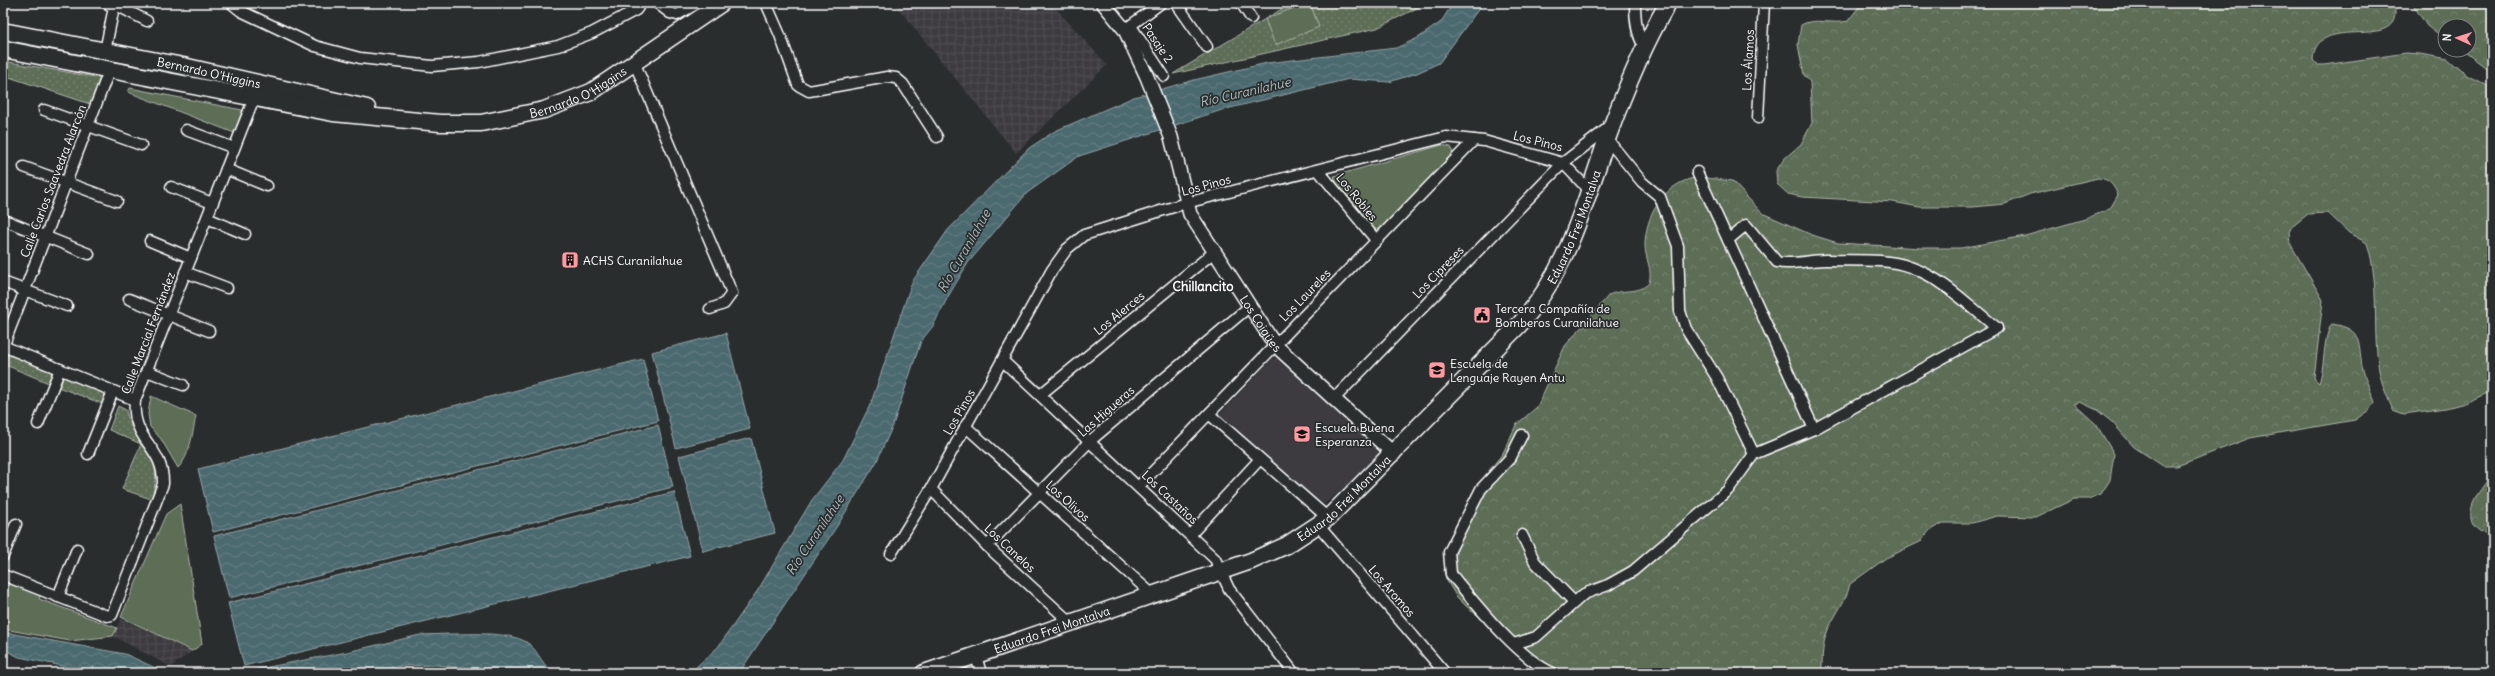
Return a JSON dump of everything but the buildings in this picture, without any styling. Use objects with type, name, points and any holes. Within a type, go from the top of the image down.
[{"type":"main road","name":"Bernardo O'Higgins","points":[[3,49],[109,71],[333,113],[440,124],[481,123],[533,113],[585,95],[635,64],[722,3]]},
{"type":"main road","name":"Eduardo Frei Montalva","points":[[924,673],[1221,573],[1275,551],[1323,522],[1394,454],[1536,304],[1562,261],[1589,195],[1607,139],[1644,46],[1668,3]]},
{"type":"main road","name":"Bernardo O'Higgins","points":[[3,31],[259,83],[385,112],[413,121]]},
{"type":"street","points":[[231,3],[241,11],[316,46],[360,58],[432,66],[480,62],[558,46],[592,33],[636,10],[641,3]]},
{"type":"street","points":[[657,3],[670,13],[677,15],[698,3]]},
{"type":"street","points":[[766,3],[798,85],[802,89],[809,91],[887,77],[896,78],[903,84],[937,137]]},
{"type":"street","name":"Los Coigües","points":[[1103,3],[1128,28],[1171,137],[1186,203],[1190,214],[1214,252],[1275,344],[1333,400],[1394,454]]},
{"type":"street","points":[[1128,28],[1161,3]]},
{"type":"street","points":[[1176,3],[1207,47]]},
{"type":"street","points":[[1241,3],[1251,18]]},
{"type":"street","points":[[1635,3],[1637,26],[1640,40],[1644,46]]},
{"type":"street","name":"Los Álamos","points":[[1758,118],[1764,3]]},
{"type":"street","points":[[105,51],[110,5],[120,7],[147,21]]},
{"type":"street","name":"Pasaje 2","points":[[1128,28],[1164,76]]},
{"type":"street","points":[[635,64],[732,293],[724,304],[710,309]]},
{"type":"street","name":"Calle Carlos Saavedra Alarcón","points":[[3,346],[109,71]]},
{"type":"street","name":"Calle Marcial Fernández","points":[[58,596],[107,616],[112,615],[163,484],[160,462],[136,424],[135,400],[259,83]]},
{"type":"street","points":[[44,110],[141,145]]},
{"type":"street","name":"Los Pinos","points":[[891,554],[931,489],[1052,270],[1067,249],[1084,236],[1186,203],[1446,137],[1474,140],[1563,163],[1613,124]]},
{"type":"street","points":[[186,130],[234,148]]},
{"type":"street","points":[[1607,139],[1642,182],[1660,197],[1678,246],[1680,311],[1686,329],[1717,378],[1754,454]]},
{"type":"street","name":"Los Laureles","points":[[1139,486],[1474,140]]},
{"type":"street","points":[[1563,163],[1584,185],[1589,195]]},
{"type":"street","name":"Los Cipreses","points":[[1333,400],[1563,163]]},
{"type":"street","points":[[24,167],[117,201]]},
{"type":"street","points":[[226,169],[267,186]]},
{"type":"street","name":"Los Robles","points":[[1318,170],[1376,240]]},
{"type":"street","points":[[1697,172],[1814,429]]},
{"type":"street","points":[[171,187],[212,203]]},
{"type":"street","points":[[206,218],[245,234]]},
{"type":"street","points":[[4,220],[89,254]]},
{"type":"street","points":[[1514,644],[1536,637],[1584,594],[1608,585],[1633,571],[1728,490],[1754,454],[1814,429],[1997,328],[1938,281],[1910,267],[1890,263],[1813,259],[1783,264],[1777,262],[1746,225],[1728,240]]},
{"type":"street","points":[[150,241],[191,258]]},
{"type":"street","name":"Los Alerces","points":[[1040,395],[1214,252]]},
{"type":"street","points":[[185,272],[226,288]]},
{"type":"street","points":[[3,282],[67,306]]},
{"type":"street","points":[[129,299],[209,331]]},
{"type":"street","name":"Las Higueras","points":[[987,546],[1090,441],[1250,306]]},
{"type":"street","points":[[3,346],[135,400]]},
{"type":"street","name":"Los Castaños","points":[[1003,361],[1191,534],[1215,559],[1229,589],[1294,673]]},
{"type":"street","points":[[38,424],[60,369]]},
{"type":"street","points":[[146,371],[182,385]]},
{"type":"street","points":[[88,454],[113,391]]},
{"type":"street","name":"Los Aromos","points":[[1209,414],[1260,460],[1323,522],[1445,673]]},
{"type":"street","name":"Los Olivos","points":[[965,426],[1153,595]]},
{"type":"street","points":[[1522,435],[1511,457],[1481,489],[1449,552],[1448,562],[1451,574],[1514,644],[1536,664],[1553,673]]},
{"type":"street","points":[[1191,534],[1260,460]]},
{"type":"street","name":"Los Canelos","points":[[931,489],[987,546],[1072,624]]},
{"type":"street","points":[[3,556],[16,524]]},
{"type":"street","points":[[1522,535],[1535,562],[1574,602]]},
{"type":"street","points":[[3,575],[58,596],[77,549]]},
{"type":"street","points":[[976,656],[981,673]]},
{"type":"shaded area","points":[[894,3],[1051,3],[1107,65],[1016,153]]},
{"type":"shaded area","name":"Escuela Buena Esperanza","points":[[1278,357],[1382,455],[1324,504],[1312,496],[1220,414],[1272,359]]},
{"type":"shaded area","points":[[121,619],[192,651],[171,667],[113,636]]},
{"type":"green space","points":[[1292,3],[1333,3],[1336,8],[1344,3],[1419,3],[1419,7],[1377,28],[1173,74]]},
{"type":"green space","points":[[1310,3],[1319,27],[1275,45],[1265,19]]},
{"type":"green space","points":[[1862,3],[2394,3],[2394,19],[2387,28],[2328,37],[2318,45],[2313,60],[2317,65],[2324,65],[2406,53],[2420,54],[2448,59],[2468,76],[2492,88],[2492,391],[2465,403],[2446,408],[2404,414],[2393,410],[2380,375],[2377,358],[2374,276],[2367,243],[2349,233],[2328,213],[2308,214],[2293,226],[2290,232],[2291,245],[2323,300],[2314,378],[2319,383],[2327,336],[2332,324],[2343,326],[2355,334],[2358,339],[2363,370],[2375,402],[2369,410],[2355,420],[2250,438],[2177,466],[2163,466],[2134,447],[2113,423],[2097,410],[2080,402],[2074,404],[2096,424],[2114,454],[2110,480],[2101,494],[2089,499],[2074,499],[2036,517],[1997,516],[1972,523],[1943,523],[1930,530],[1920,542],[1886,558],[1850,584],[1826,635],[1823,649],[1822,673],[1537,673],[1522,645],[1470,610],[1456,596],[1446,579],[1444,571],[1447,550],[1481,481],[1503,453],[1516,425],[1537,407],[1565,346],[1609,295],[1640,289],[1649,283],[1650,273],[1645,245],[1648,224],[1657,205],[1663,196],[1671,189],[1680,183],[1694,178],[1732,181],[1762,213],[1812,235],[1838,243],[1921,248],[1961,248],[2025,236],[2085,219],[2105,211],[2111,207],[2118,195],[2111,183],[2098,178],[2030,194],[2005,204],[1973,207],[1919,207],[1893,202],[1802,197],[1788,194],[1777,184],[1776,171],[1784,159],[1801,144],[1812,123],[1810,82],[1804,75],[1798,45],[1801,25],[1818,21],[1848,21]]},
{"type":"green space","points":[[2412,3],[2492,3],[2492,72],[2473,58],[2477,58],[2477,18],[2437,18],[2437,34],[2427,26]]},
{"type":"green space","points":[[3,61],[100,78],[90,104],[3,75]]},
{"type":"green space","points":[[130,88],[242,110],[244,117],[237,134],[128,92]]},
{"type":"green space","points":[[1442,145],[1451,147],[1453,154],[1377,232],[1372,226],[1370,228],[1337,186],[1334,176]]},
{"type":"green space","points":[[9,353],[56,372],[51,384],[3,364]]},
{"type":"green space","points":[[63,375],[107,393],[103,404],[58,387]]},
{"type":"green space","points":[[151,396],[196,416],[188,450],[178,468],[161,439],[150,427],[148,414]]},
{"type":"green space","points":[[118,406],[126,410],[135,433],[148,452],[152,461],[155,471],[155,484],[151,499],[122,489],[141,444],[109,430]]},
{"type":"green space","points":[[2492,475],[2492,538],[2476,528],[2472,522],[2471,515],[2475,500],[2483,486]]},
{"type":"green space","points":[[180,504],[202,644],[192,651],[121,617],[166,514]]},
{"type":"green space","points":[[3,579],[41,594],[39,599],[117,628],[113,636],[70,641],[9,630],[3,627]]},
{"type":"water","name":"Río Curanilahue","points":[[1453,3],[1483,3],[1439,63],[1417,73],[1389,82],[1349,79],[1222,110],[1079,156],[1027,193],[968,263],[933,326],[921,341],[893,425],[876,463],[837,526],[739,673],[686,673],[695,668],[718,647],[758,590],[812,500],[843,460],[871,403],[912,282],[948,230],[1029,148],[1055,131],[1134,97],[1194,80],[1267,63],[1396,48],[1418,38],[1441,22]]},
{"type":"water","points":[[726,333],[750,429],[676,448],[652,352]]},
{"type":"water","points":[[643,359],[658,421],[213,532],[198,469]]},
{"type":"water","points":[[658,425],[673,487],[229,598],[214,536]]},
{"type":"water","points":[[751,438],[775,533],[703,551],[679,456]]},
{"type":"water","points":[[674,492],[690,556],[244,666],[228,603]]},
{"type":"water","points":[[3,632],[125,654],[162,671],[201,669],[224,673],[96,673],[19,657],[3,649]]},
{"type":"water","points":[[491,634],[513,637],[522,640],[529,644],[544,664],[556,673],[486,673],[478,670],[437,665],[401,666],[360,673],[237,673],[347,652],[420,635]]},
{"type":"place","name":"ACHS Curanilahue","points":[[570,260]]},
{"type":"place","name":"Tercera Compañía de Bomberos Curanilahue","points":[[1482,315]]},
{"type":"place","name":"Escuela de Lenguaje Rayen Antu","points":[[1437,370]]},
{"type":"place","name":"Escuela Buena Esperanza","points":[[1302,434]]},
{"type":"district","name":"Chillancito","points":[[1203,286]]}]
